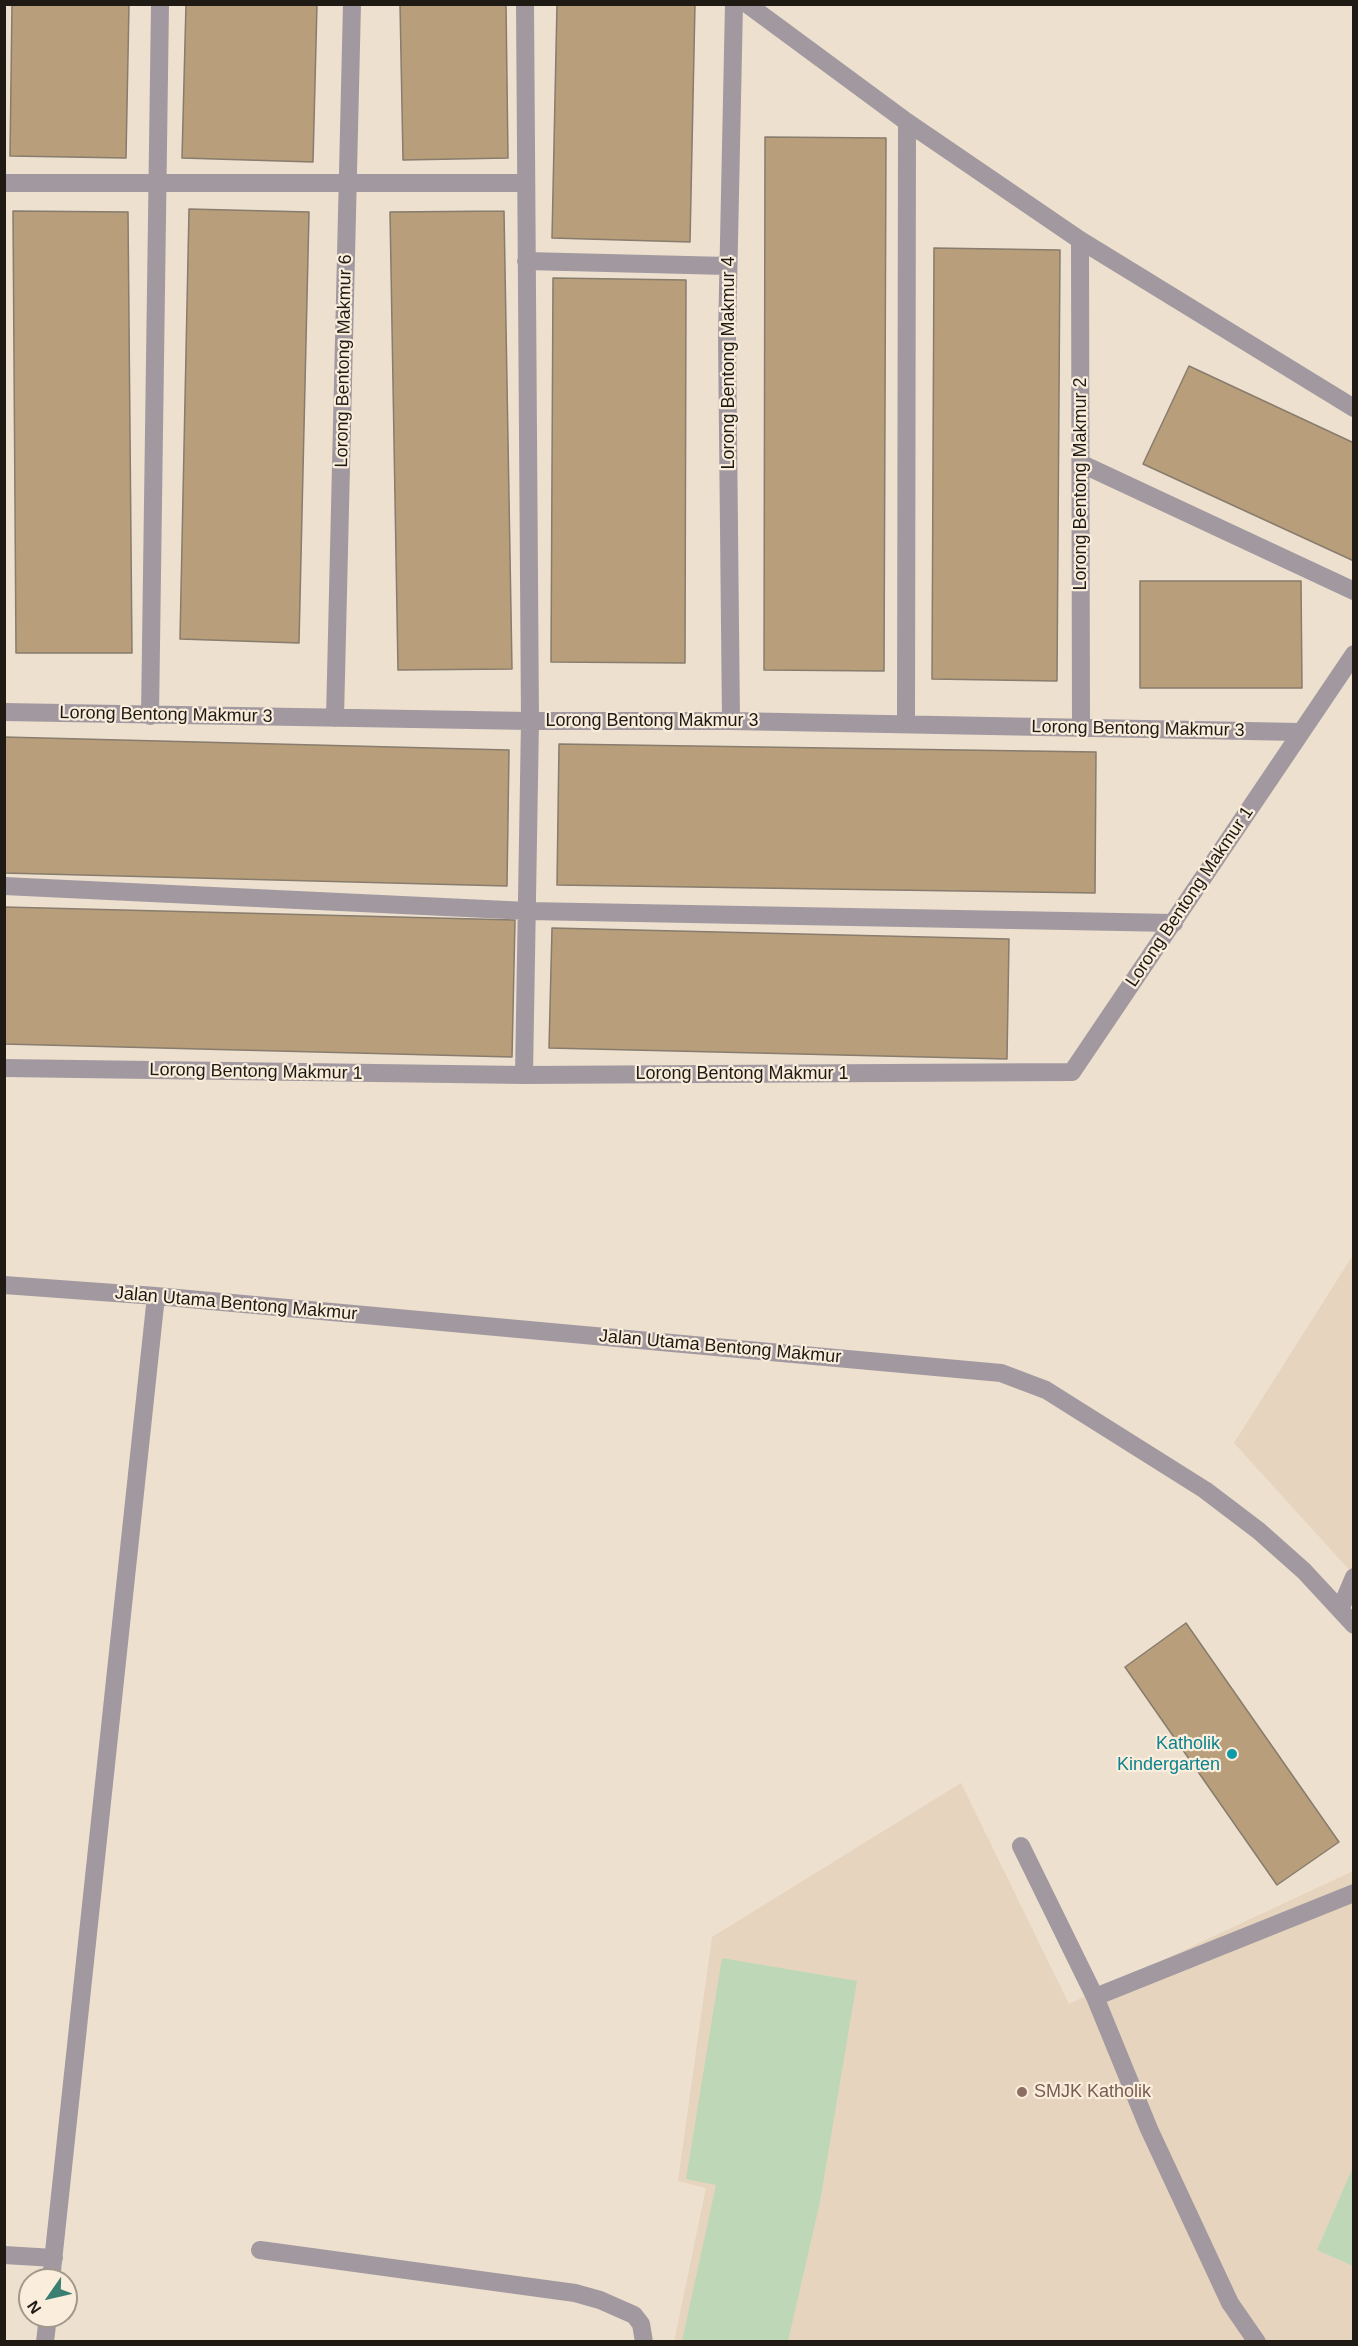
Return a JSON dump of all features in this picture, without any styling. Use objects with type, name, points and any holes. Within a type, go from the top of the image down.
[{"type":"street","points":[[150,716],[160,4]]},
{"type":"street","name":"Lorong Bentong Makmur 6","points":[[335,718],[352,4]]},
{"type":"street","points":[[524,1076],[530,721],[525,4]]},
{"type":"street","name":"Lorong Bentong Makmur 4","points":[[731,721],[728,266],[735,4]]},
{"type":"street","points":[[747,4],[907,122],[1080,240],[1353,408]]},
{"type":"street","points":[[906,723],[907,122]]},
{"type":"street","points":[[4,183],[525,183]]},
{"type":"street","name":"Lorong Bentong Makmur 2","points":[[1080,240],[1081,728]]},
{"type":"street","points":[[526,261],[728,266]]},
{"type":"street","points":[[1082,464],[1353,591]]},
{"type":"street","name":"Lorong Bentong Makmur 1","points":[[4,1068],[524,1076],[1072,1072],[1353,654]]},
{"type":"street","name":"Lorong Bentong Makmur 3","points":[[4,712],[530,721],[906,723],[1299,732]]},
{"type":"street","points":[[4,886],[528,911],[1174,923]]},
{"type":"street","name":"Jalan Utama Bentong Makmur","points":[[4,1285],[156,1296],[1001,1373],[1046,1390],[1205,1490],[1259,1531],[1304,1571],[1353,1625]]},
{"type":"street","points":[[53,2268],[156,1296]]},
{"type":"street","points":[[1340,1610],[1353,1577]]},
{"type":"street","points":[[1021,1846],[1095,1997],[1149,2129],[1203,2247],[1230,2303],[1257,2342]]},
{"type":"street","points":[[1095,1997],[1353,1893]]},
{"type":"street","points":[[260,2250],[575,2293],[600,2300],[634,2315],[641,2324],[644,2342]]},
{"type":"street","points":[[4,2255],[54,2258]]},
{"type":"shaded area","points":[[1353,1255],[1353,1574],[1234,1443]]},
{"type":"shaded area","name":"SMJK Katholik","points":[[961,1783],[1069,2004],[1353,1871],[1353,2341],[674,2342],[706,2188],[678,2181],[712,1937]]},
{"type":"green space","points":[[722,1958],[857,1981],[820,2202],[788,2341],[682,2341],[716,2185],[686,2179]]},
{"type":"green space","points":[[1353,2167],[1354,2266],[1317,2250]]},
{"type":"building","points":[[12,4],[129,4],[126,158],[10,156]]},
{"type":"building","points":[[186,4],[317,4],[313,162],[182,158]]},
{"type":"building","points":[[400,4],[506,4],[508,158],[403,160]]},
{"type":"building","points":[[557,4],[695,4],[690,242],[552,238]]},
{"type":"building","points":[[765,137],[886,138],[884,671],[764,670]]},
{"type":"building","points":[[189,209],[309,212],[299,643],[180,639]]},
{"type":"building","points":[[13,211],[128,212],[132,653],[16,653]]},
{"type":"building","points":[[504,211],[512,669],[398,670],[390,212]]},
{"type":"building","points":[[934,248],[1060,250],[1057,681],[932,679]]},
{"type":"building","points":[[553,278],[686,280],[685,663],[551,662]]},
{"type":"building","points":[[1189,366],[1354,443],[1354,561],[1143,464]]},
{"type":"building","points":[[1140,581],[1301,581],[1302,688],[1140,688]]},
{"type":"building","points":[[4,737],[509,750],[507,886],[4,873]]},
{"type":"building","points":[[559,744],[1096,752],[1095,893],[557,885]]},
{"type":"building","points":[[4,907],[515,920],[512,1057],[4,1044]]},
{"type":"building","points":[[552,928],[1009,939],[1007,1059],[549,1048]]},
{"type":"building","name":"Katholik Kindergarten","points":[[1186,1623],[1339,1842],[1277,1885],[1125,1667]]},
{"type":"place","name":"Katholik Kindergarten","points":[[1232,1754]]},
{"type":"place","name":"SMJK Katholik","points":[[1022,2092]]}]
